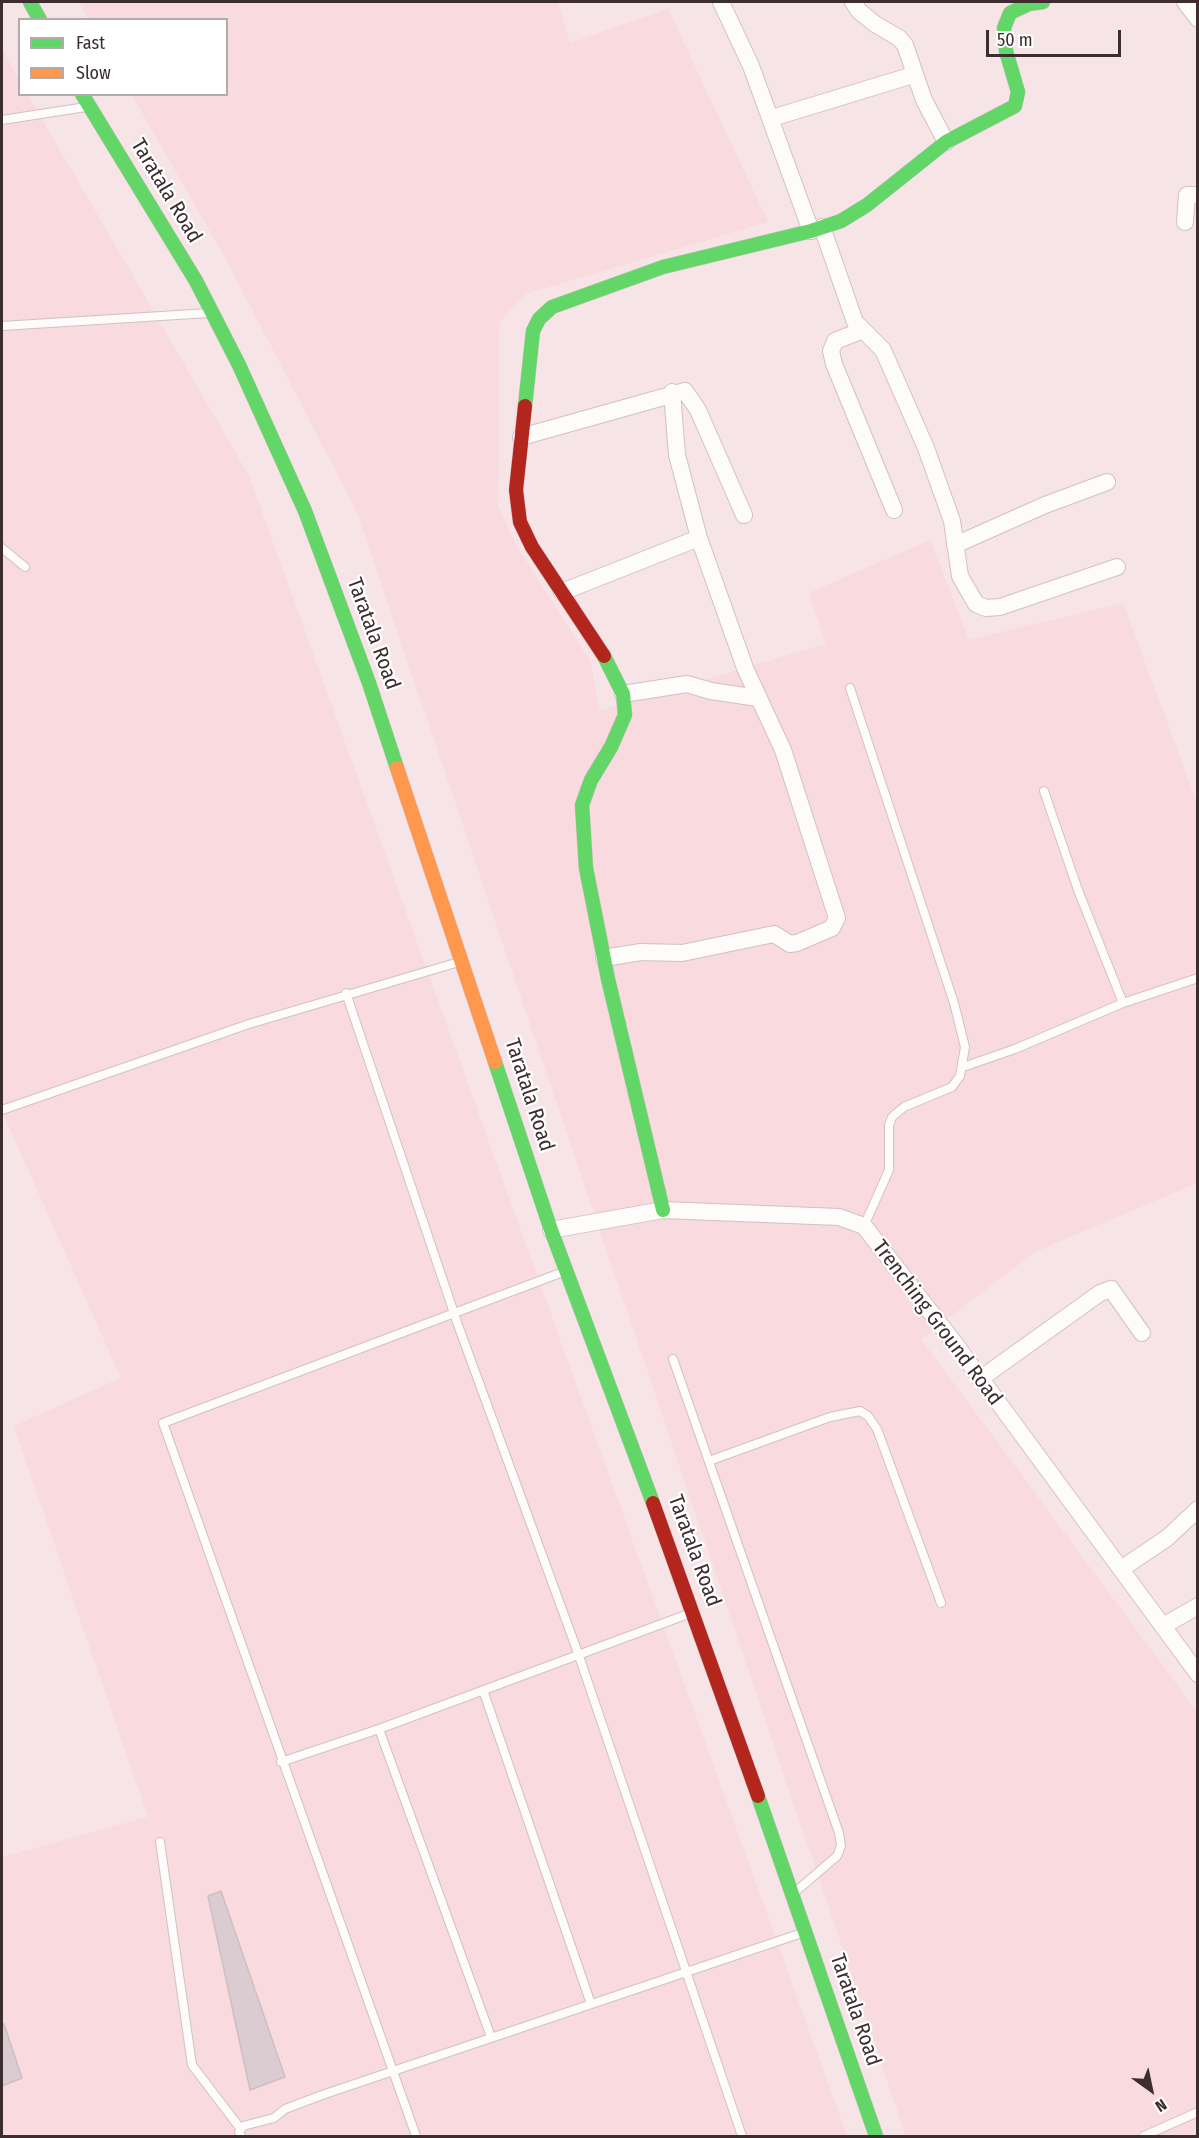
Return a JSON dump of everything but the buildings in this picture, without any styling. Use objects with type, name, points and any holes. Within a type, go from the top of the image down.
[{"type":"street","points":[[30,2],[39,18]]},
{"type":"street","points":[[721,2],[772,118],[855,322],[883,350],[893,368],[930,458],[952,521],[960,576],[976,604],[986,608],[1014,603],[1118,567]]},
{"type":"street","points":[[853,2],[859,11],[875,24],[899,38],[905,45],[913,75],[946,142]]},
{"type":"street","points":[[663,1210],[604,958],[586,868],[582,805],[591,780],[611,747],[625,715],[623,694],[607,661],[532,547],[520,522],[516,490],[533,331],[539,319],[552,307],[663,267],[817,229],[841,221],[867,206],[946,142],[1015,106],[1018,92],[1006,51],[1004,28],[1007,7],[1043,2]]},
{"type":"street","points":[[1185,2],[1197,20]]},
{"type":"street","points":[[772,118],[913,75]]},
{"type":"street","name":"Taratala Road","points":[[86,101],[196,281],[305,511],[369,683],[551,1230],[694,1611],[876,2136]]},
{"type":"street","points":[[1185,222],[1187,195],[1197,195]]},
{"type":"street","points":[[863,330],[835,341],[831,351],[834,364],[894,510]]},
{"type":"street","points":[[521,437],[672,392],[685,391],[692,397],[744,515]]},
{"type":"street","points":[[604,958],[641,952],[682,953],[774,934],[790,944],[797,943],[835,924],[836,913],[783,750],[758,698],[699,538],[677,455],[672,392]]},
{"type":"street","points":[[956,545],[1045,505],[1107,482]]},
{"type":"street","points":[[562,592],[699,538]]},
{"type":"street","points":[[623,694],[687,684],[711,691],[758,698]]},
{"type":"street","name":"Trenching Ground Road","points":[[551,1230],[663,1210],[839,1217],[864,1226],[980,1379],[1197,1674]]},
{"type":"street","points":[[980,1379],[1100,1293],[1111,1289],[1142,1333]]},
{"type":"street","points":[[1121,1569],[1167,1538],[1197,1509]]},
{"type":"street","points":[[1163,1626],[1197,1606]]},
{"type":"lane","points":[[2,120],[86,101]]},
{"type":"lane","points":[[2,326],[212,313]]},
{"type":"lane","points":[[2,548],[25,567]]},
{"type":"lane","points":[[850,688],[954,1003],[965,1047],[960,1077],[952,1087],[904,1107],[892,1117],[889,1125],[889,1170],[864,1226]]},
{"type":"lane","points":[[1044,791],[1078,890],[1123,1003]]},
{"type":"lane","points":[[2,1110],[346,993],[462,961]]},
{"type":"lane","points":[[963,1067],[1015,1049],[1123,1003],[1197,978]]},
{"type":"lane","points":[[346,993],[453,1312],[578,1653],[742,2136]]},
{"type":"lane","points":[[416,2136],[281,1762],[163,1423],[567,1271]]},
{"type":"lane","points":[[673,1359],[841,1846],[837,1856],[791,1895]]},
{"type":"lane","points":[[709,1461],[830,1417],[860,1411],[877,1428],[941,1603]]},
{"type":"lane","points":[[281,1762],[379,1729],[694,1611]]},
{"type":"lane","points":[[483,1690],[591,2004]]},
{"type":"lane","points":[[379,1729],[491,2037]]},
{"type":"lane","points":[[160,1842],[192,2065],[240,2132],[274,2118],[285,2109],[391,2071],[805,1931]]},
{"type":"lane","points":[[1144,2136],[1197,2112]]},
{"type":"shaded area","points":[[79,2],[558,2],[570,43],[668,9],[768,222],[525,294],[499,323],[498,506],[516,545],[591,663],[599,711],[826,644],[809,593],[930,540],[969,640],[1123,603],[1197,803],[1197,1183],[1035,1252],[921,1339],[1197,1712],[1197,2136],[906,2136],[357,512],[226,259],[133,96],[228,96],[228,18],[88,18]]},
{"type":"shaded area","points":[[2,49],[18,78],[18,96],[29,96],[249,476],[847,2136],[2,2136],[2,1857],[148,1817],[14,1426],[121,1378],[2,1111]]},
{"type":"traffic: fast","points":[[30,2],[39,18]]},
{"type":"traffic: fast","points":[[525,406],[533,331],[539,319],[552,307],[663,267],[811,231],[841,221],[867,205],[946,142],[1015,106],[1018,92],[1006,51],[1004,28],[1010,13],[1029,4],[1043,2]]},
{"type":"traffic: fast","points":[[83,96],[196,281],[239,365],[305,511],[369,683],[397,768]]},
{"type":"traffic: fast","points":[[604,656],[623,694],[625,715],[611,747],[591,780],[582,805],[586,868],[608,979],[663,1210]]},
{"type":"traffic: fast","points":[[495,1062],[551,1230],[653,1503]]},
{"type":"traffic: fast","points":[[758,1796],[876,2136]]},
{"type":"traffic: slow","points":[[397,768],[495,1062]]},
{"type":"traffic: jam","points":[[525,406],[516,490],[520,522],[532,547],[604,656]]},
{"type":"traffic: jam","points":[[653,1503],[758,1796]]}]
